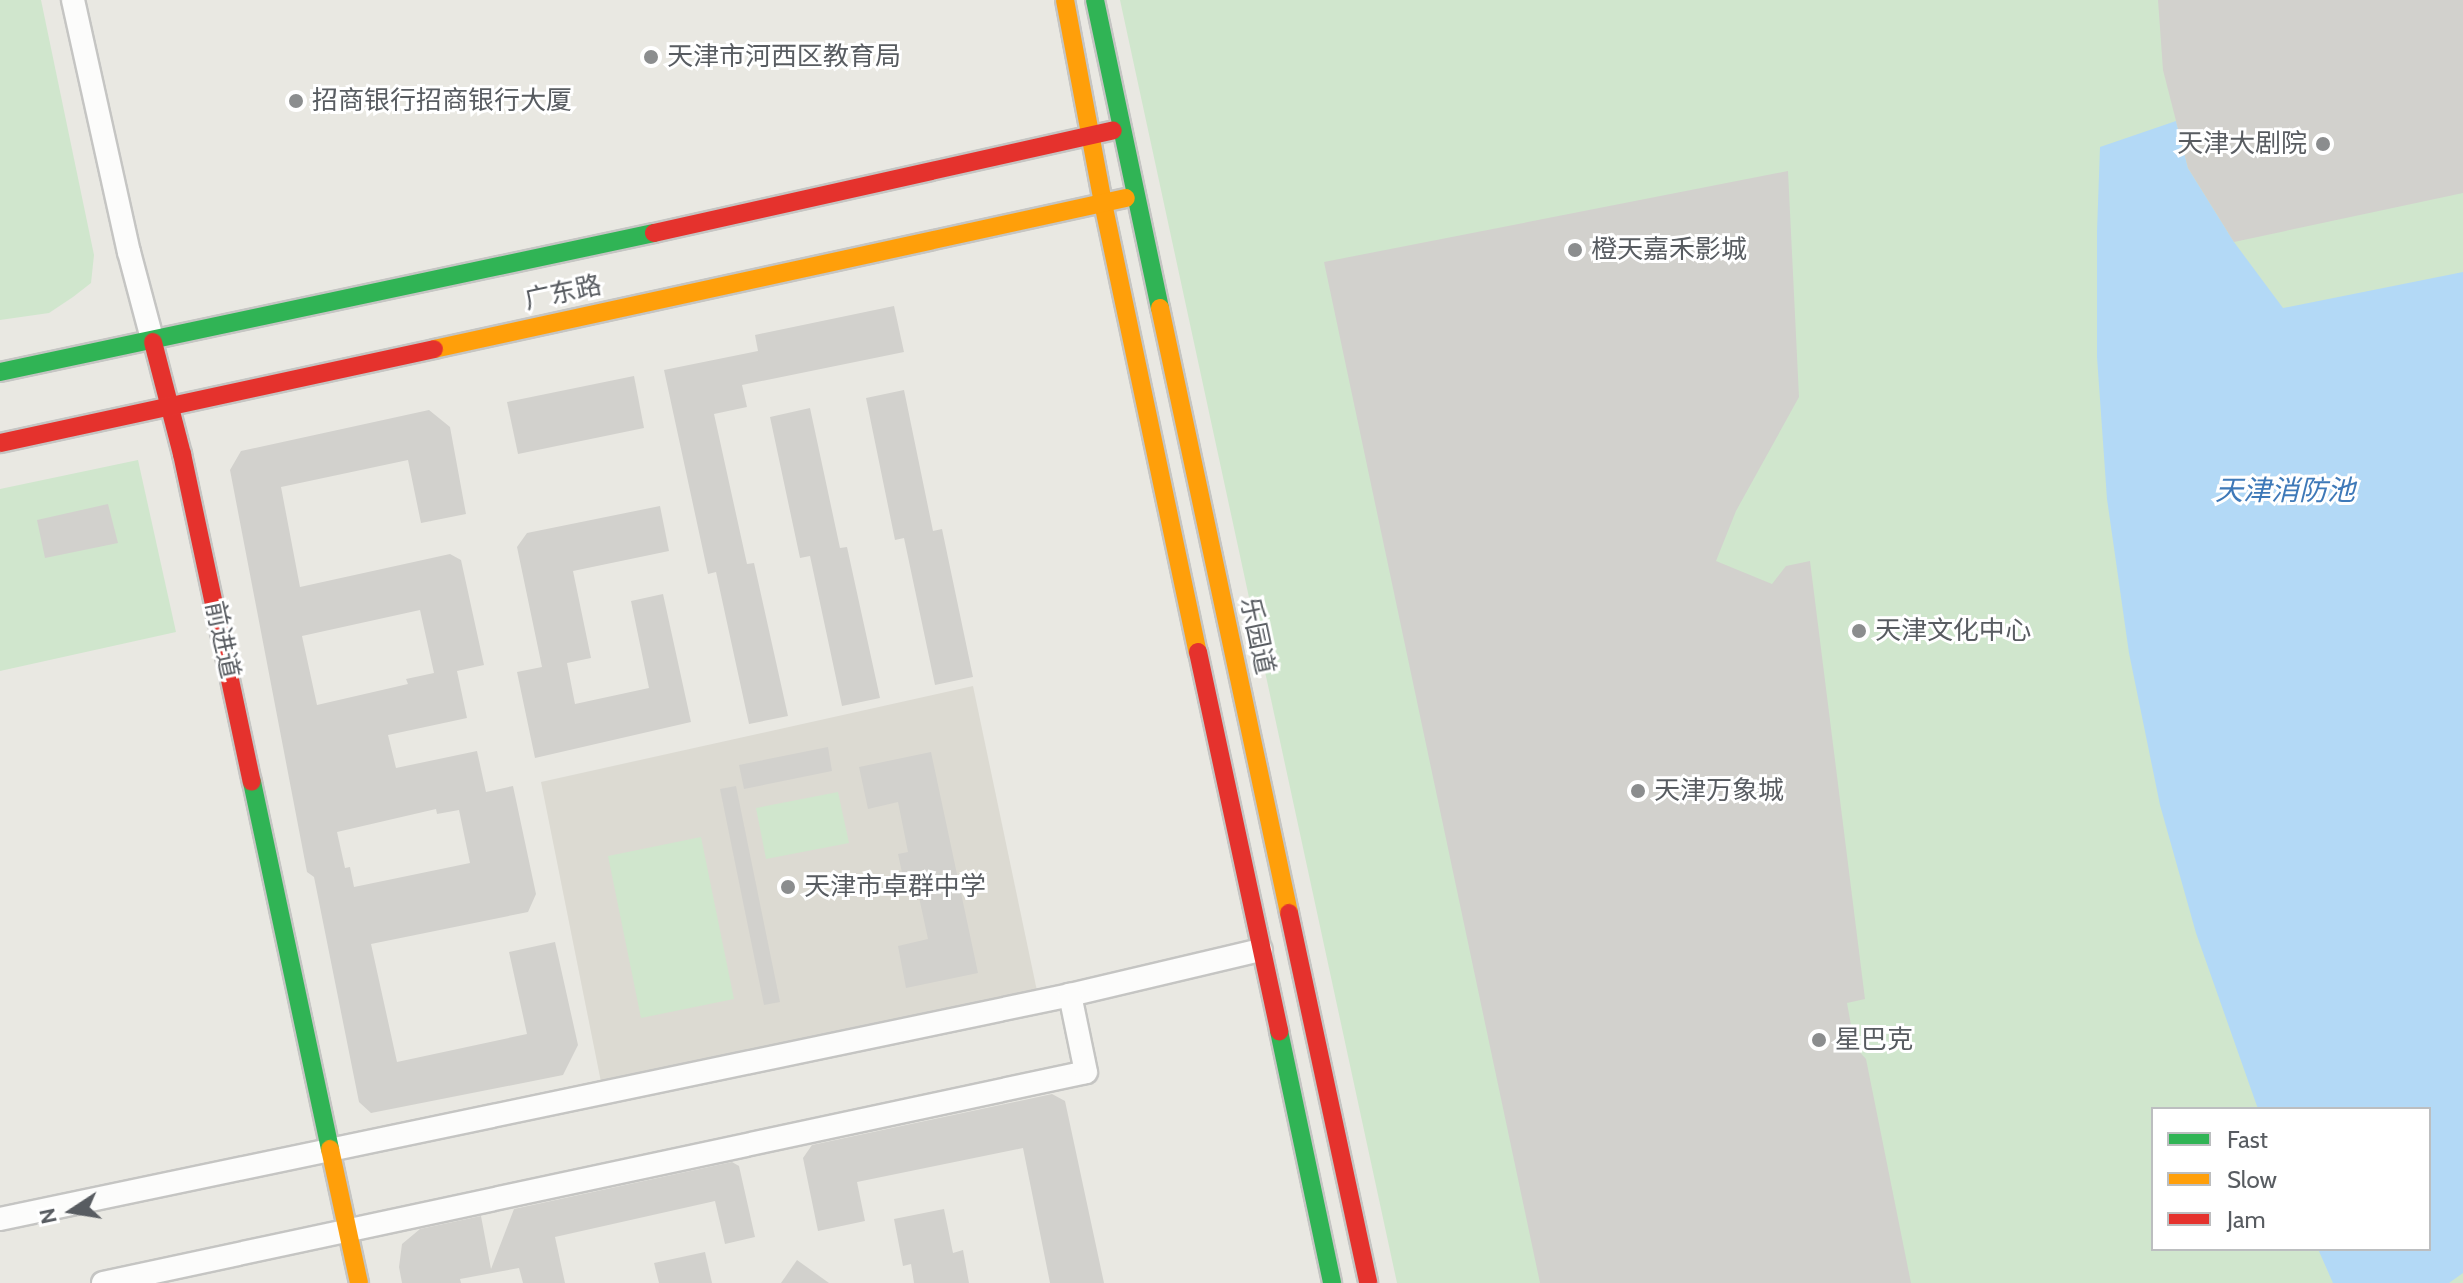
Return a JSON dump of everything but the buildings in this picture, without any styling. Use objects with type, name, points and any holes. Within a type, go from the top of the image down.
[{"type":"main road","points":[[1065,0],[1103,203],[1332,1283]]},
{"type":"main road","name":"乐园道","points":[[1095,0],[1368,1283]]},
{"type":"main road","name":"广东路","points":[[0,372],[147,343],[1124,127]]},
{"type":"main road","name":"广东路","points":[[0,443],[1137,195]]},
{"type":"main road","name":"前进道","points":[[147,343],[339,1231],[359,1283]]},
{"type":"main road","points":[[1261,950],[1294,942]]},
{"type":"main road","name":"前进道","points":[[339,1231],[340,1283]]},
{"type":"street","name":"前进道","points":[[73,0],[147,343]]},
{"type":"street","points":[[0,1219],[1070,995],[1261,950]]},
{"type":"street","points":[[103,1283],[1086,1072],[1070,995]]},
{"type":"shaded area","name":"天津市卓群中学","points":[[973,686],[1037,991],[601,1082],[541,782]]},
{"type":"green space","points":[[0,0],[41,0],[94,255],[91,283],[73,297],[49,313],[0,320]]},
{"type":"green space","name":"天津文化中心","points":[[1120,0],[2463,0],[2463,1283],[1397,1283]]},
{"type":"green space","points":[[138,460],[176,632],[0,671],[0,489]]},
{"type":"green space","points":[[838,792],[849,843],[766,859],[756,808]]},
{"type":"green space","points":[[701,837],[734,999],[641,1018],[608,856]]},
{"type":"water","name":"天津消防池","points":[[2176,121],[2188,168],[2234,242],[2283,308],[2463,272],[2463,1273],[2449,1283],[2333,1283],[2319,1251],[2431,1251],[2431,1107],[2257,1107],[2196,933],[2160,805],[2129,653],[2107,499],[2097,357],[2100,147]]},
{"type":"traffic: fast","points":[[1095,0],[1160,308]]},
{"type":"traffic: fast","points":[[0,372],[654,233]]},
{"type":"traffic: fast","points":[[252,782],[330,1149]]},
{"type":"traffic: fast","points":[[1279,1031],[1332,1283]]},
{"type":"traffic: slow","points":[[1065,0],[1103,203],[1198,652]]},
{"type":"traffic: slow","points":[[434,349],[1126,198]]},
{"type":"traffic: slow","points":[[1160,308],[1289,913]]},
{"type":"traffic: slow","points":[[330,1149],[359,1283]]},
{"type":"traffic: jam","points":[[654,233],[1113,130]]},
{"type":"traffic: jam","points":[[153,342],[182,454],[252,782]]},
{"type":"traffic: jam","points":[[0,443],[434,349]]},
{"type":"traffic: jam","points":[[1198,652],[1279,1031]]},
{"type":"traffic: jam","points":[[1289,913],[1368,1283]]},
{"type":"place","name":"天津市河西区教育局","points":[[651,57]]},
{"type":"place","name":"招商银行招商银行大厦","points":[[296,101]]},
{"type":"place","name":"天津大剧院","points":[[2323,144]]},
{"type":"place","name":"橙天嘉禾影城","points":[[1575,250]]},
{"type":"place","name":"天津文化中心","points":[[1859,631]]},
{"type":"place","name":"天津万象城","points":[[1638,791]]},
{"type":"place","name":"天津市卓群中学","points":[[788,887]]},
{"type":"place","name":"星巴克","points":[[1819,1040]]}]
